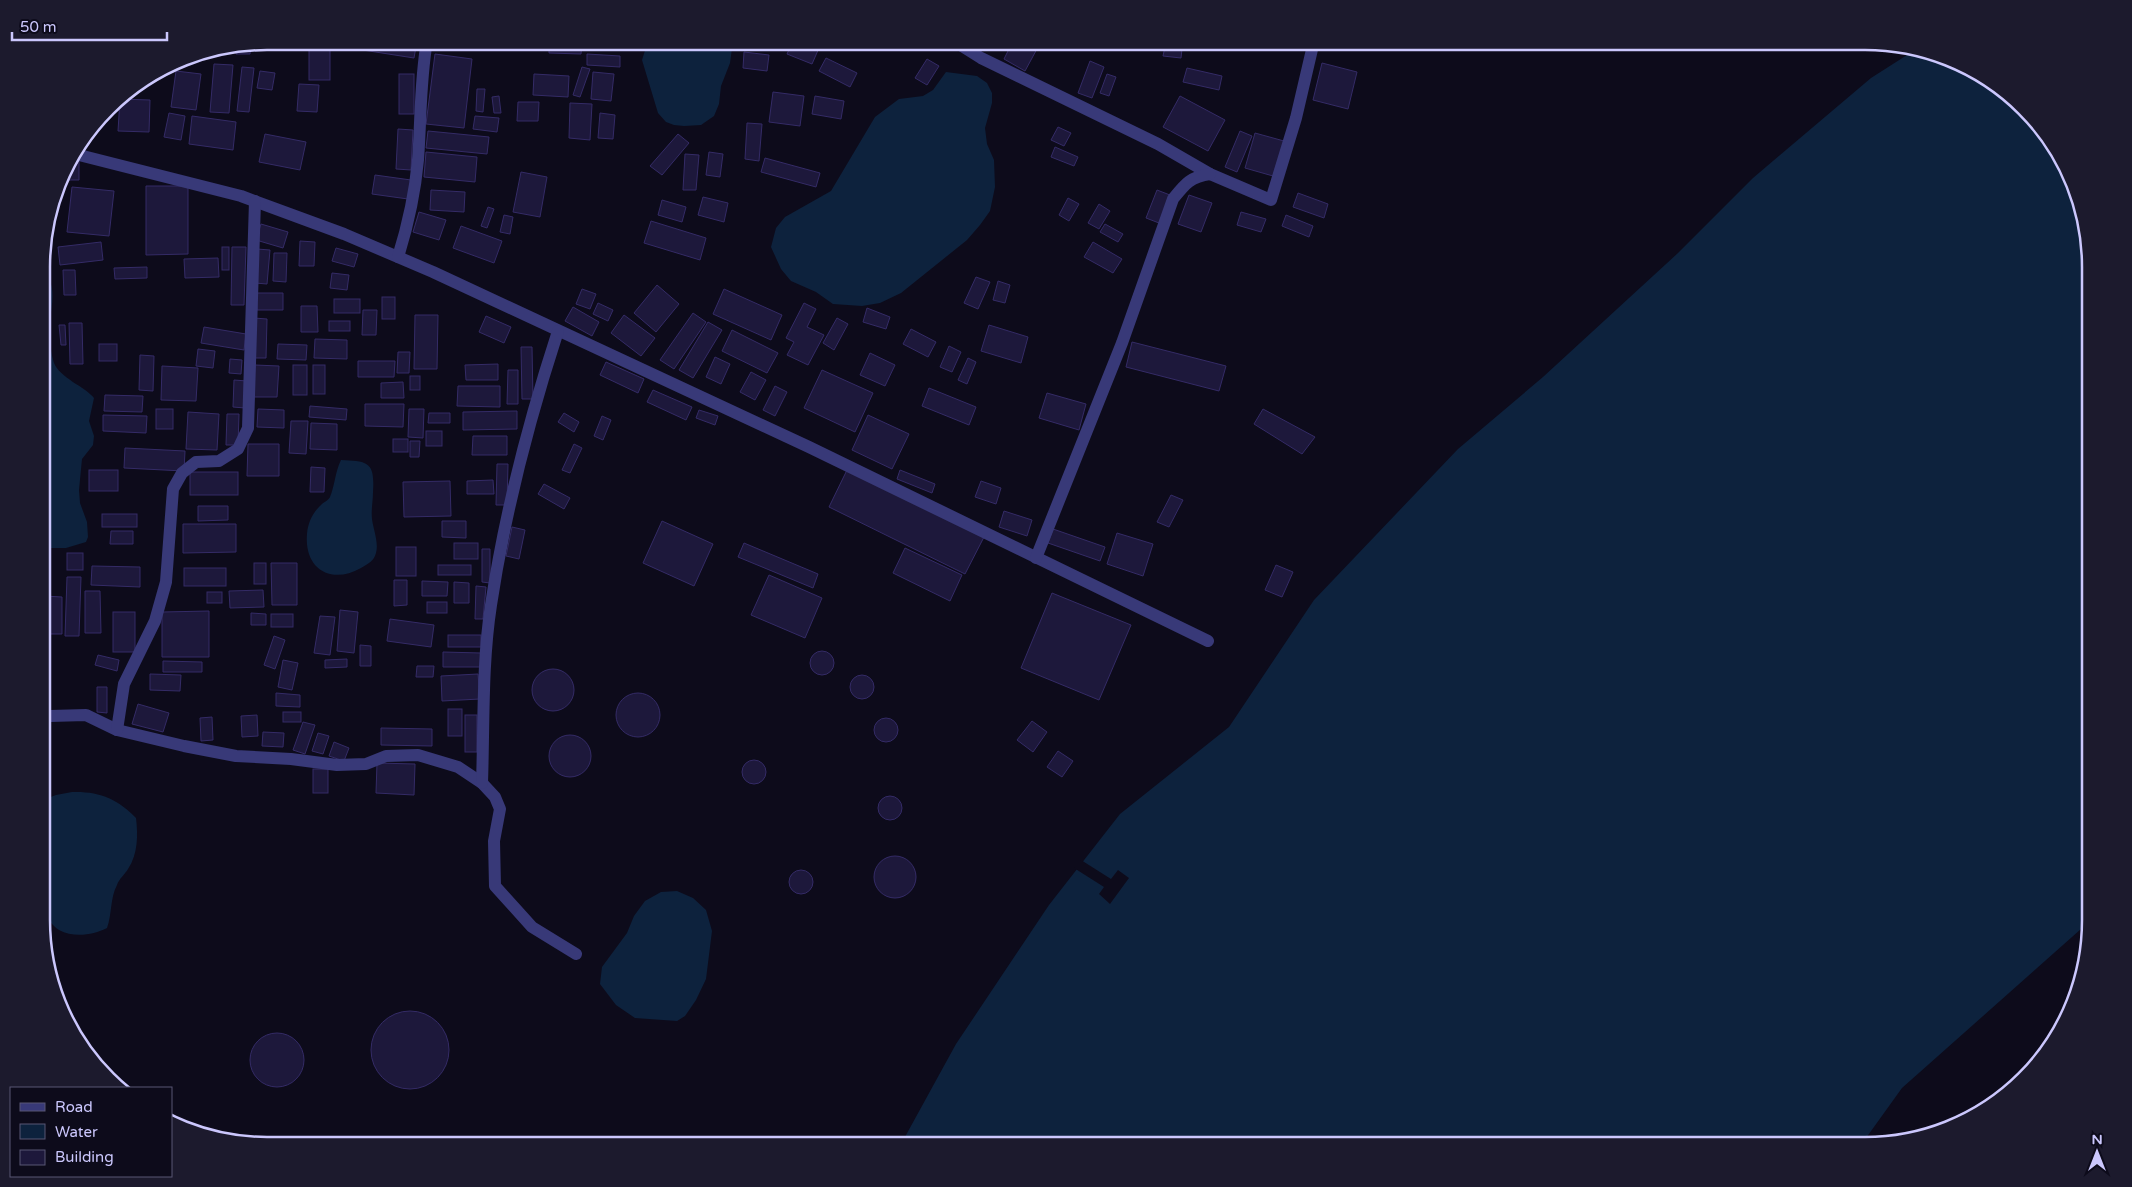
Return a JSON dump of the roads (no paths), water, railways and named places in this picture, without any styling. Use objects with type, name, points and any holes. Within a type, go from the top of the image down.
[{"type":"street","points":[[398,257],[410,217],[414,189],[426,50]]},
{"type":"street","points":[[969,50],[1158,144],[1210,174],[1271,200],[1296,118],[1312,50]]},
{"type":"street","points":[[81,156],[241,196],[433,272],[809,447],[1208,641]]},
{"type":"street","points":[[1036,558],[1122,343],[1173,199],[1184,185],[1197,176],[1210,174]]},
{"type":"street","points":[[116,730],[124,684],[155,620],[166,582],[173,489],[182,473],[196,462],[219,461],[238,450],[248,428],[255,201]]},
{"type":"street","points":[[482,783],[487,650],[491,606],[510,506],[537,396],[558,331]]},
{"type":"street","points":[[50,716],[86,715],[116,730],[236,756],[291,759],[336,765],[366,764],[386,756],[418,755],[458,767],[482,783],[495,797],[500,809],[494,841],[495,886],[532,927],[576,954]]},
{"type":"water","points":[[645,50],[732,50],[730,63],[721,86],[719,104],[714,116],[701,125],[684,126],[666,122],[658,113],[642,60]]},
{"type":"water","points":[[1908,54],[1948,67],[1973,79],[2008,104],[2037,135],[2060,171],[2075,211],[2082,253],[2082,928],[1902,1088],[1867,1137],[905,1137],[956,1044],[1049,905],[1120,814],[1229,727],[1314,600],[1458,449],[1543,377],[1678,253],[1753,178],[1871,78]]},
{"type":"water","points":[[946,72],[977,76],[987,83],[992,93],[992,103],[985,128],[987,144],[994,160],[995,187],[990,211],[980,225],[967,240],[901,293],[880,303],[862,306],[833,304],[816,292],[791,281],[781,269],[771,247],[776,228],[785,217],[831,191],[875,117],[899,99],[923,96],[933,90]]},
{"type":"water","points":[[50,282],[52,300],[50,321]]},
{"type":"water","points":[[50,336],[54,363],[57,368],[94,398],[89,421],[94,436],[93,445],[82,459],[79,490],[80,503],[87,522],[88,537],[86,542],[66,548],[50,548]]},
{"type":"water","points":[[341,460],[358,461],[368,465],[371,469],[373,474],[372,519],[377,549],[374,558],[368,564],[350,573],[339,575],[330,574],[315,565],[307,546],[307,534],[308,525],[314,514],[330,497]]},
{"type":"water","points":[[82,792],[99,795],[115,801],[136,818],[137,838],[134,857],[115,890],[107,928],[96,932],[83,935],[71,934],[57,929],[50,921],[50,797]]},
{"type":"water","points":[[677,891],[693,898],[706,910],[712,931],[706,979],[696,1000],[685,1016],[677,1021],[635,1018],[616,1005],[600,984],[602,967],[627,933],[634,916],[645,901],[661,892]]}]
